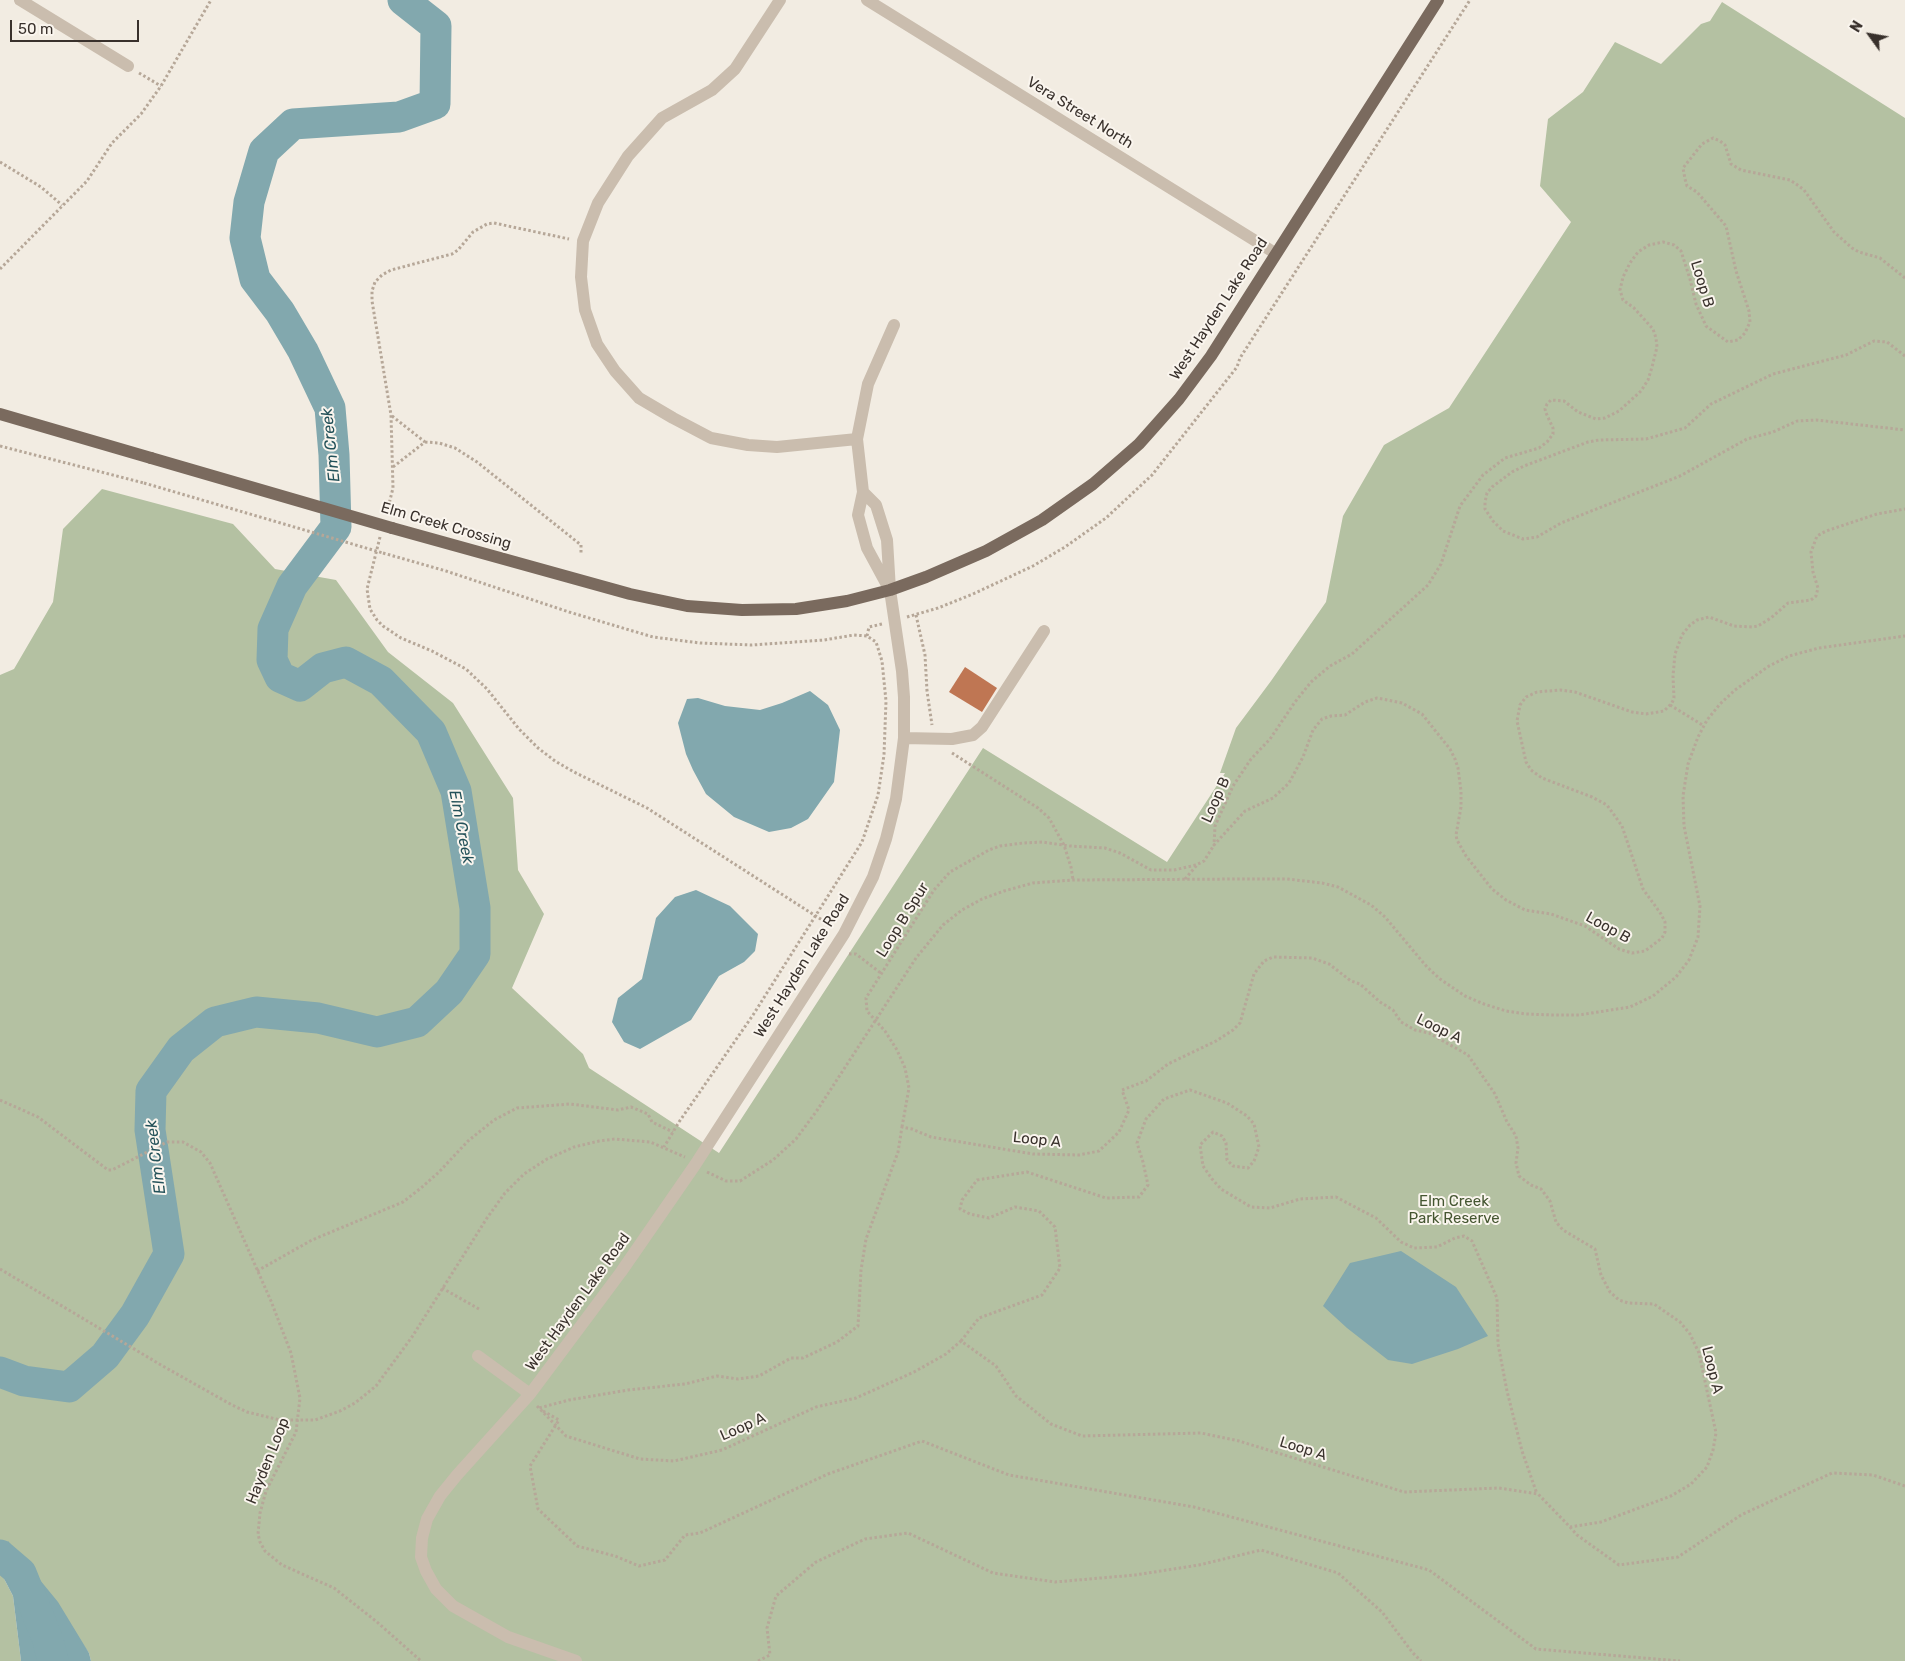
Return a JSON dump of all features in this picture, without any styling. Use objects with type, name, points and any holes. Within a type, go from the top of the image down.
[{"type":"main road","name":"West Hayden Lake Road","points":[[890,590],[956,564],[1014,536],[1068,503],[1116,465],[1159,422],[1196,377],[1438,0]]},
{"type":"main road","name":"Elm Creek Crossing","points":[[0,414],[392,528],[630,594],[687,606],[742,610],[796,609],[847,601],[890,590]]},
{"type":"street","points":[[20,0],[128,66]]},
{"type":"street","points":[[780,0],[735,69],[712,90],[662,118],[628,156],[598,203],[583,242],[581,277],[585,310],[597,344],[615,371],[639,398],[712,438],[777,447],[857,440]]},
{"type":"street","name":"Vera Street North","points":[[867,0],[1275,253]]},
{"type":"street","points":[[890,590],[867,548],[858,515],[863,492],[857,440],[868,384],[894,325]]},
{"type":"street","points":[[863,492],[876,504],[887,540],[890,590]]},
{"type":"street","name":"West Hayden Lake Road","points":[[576,1661],[508,1637],[453,1606],[436,1589],[421,1557],[422,1538],[427,1519],[440,1496],[456,1475],[530,1394],[621,1272],[695,1164],[835,946],[864,896],[886,839],[896,799],[904,738],[902,671],[890,590]]},
{"type":"street","points":[[904,738],[964,738],[973,735],[982,727],[1044,631]]},
{"type":"street","points":[[478,1356],[530,1394]]},
{"type":"path","points":[[0,269],[87,181],[112,143],[141,114],[161,86],[211,0]]},
{"type":"path","points":[[128,66],[161,86]]},
{"type":"path","name":"Loop B","points":[[1214,845],[1215,826],[1233,786],[1251,759],[1270,739],[1311,682],[1330,666],[1352,654],[1428,585],[1440,564],[1460,506],[1483,475],[1505,458],[1539,448],[1547,442],[1553,434],[1553,428],[1546,413],[1547,404],[1551,400],[1564,401],[1578,412],[1596,419],[1605,418],[1619,411],[1641,391],[1648,380],[1652,367],[1657,347],[1656,338],[1653,329],[1634,308],[1622,300],[1620,290],[1623,276],[1638,252],[1649,245],[1663,242],[1674,245],[1681,251],[1696,304],[1706,326],[1728,342],[1738,340],[1746,332],[1750,322],[1748,311],[1736,271],[1726,226],[1696,192],[1687,186],[1685,179],[1683,168],[1702,144],[1713,138],[1720,140],[1725,145],[1731,164],[1742,170],[1790,180],[1804,190],[1834,232],[1852,248],[1880,258],[1905,278]]},
{"type":"path","points":[[0,162],[41,187],[62,205]]},
{"type":"path","points":[[1905,356],[1887,342],[1874,341],[1846,355],[1774,374],[1711,404],[1702,410],[1685,428],[1646,439],[1588,442],[1524,466],[1512,472],[1492,487],[1487,493],[1486,509],[1493,521],[1503,531],[1523,539],[1537,537],[1561,523],[1680,476],[1747,439],[1773,432],[1798,421],[1816,420],[1905,430]]},
{"type":"path","points":[[392,415],[426,442],[439,443],[455,448],[477,462],[581,545],[580,553]]},
{"type":"path","points":[[393,468],[426,442]]},
{"type":"path","points":[[0,446],[144,483],[446,571],[586,617],[660,638],[700,643],[752,645],[867,636],[876,642],[882,661],[886,723],[884,755],[878,795],[864,836],[772,985],[664,1147]]},
{"type":"path","points":[[1704,726],[1670,705],[1674,693],[1675,654],[1682,634],[1690,624],[1709,617],[1734,626],[1758,626],[1771,618],[1788,603],[1811,600],[1816,596],[1818,588],[1813,572],[1811,552],[1817,536],[1826,531],[1876,514],[1905,509]]},
{"type":"path","points":[[916,614],[925,655],[929,710],[933,731],[948,751],[1038,808],[1050,818],[1064,845],[1071,866],[1073,880]]},
{"type":"path","points":[[867,636],[869,627]]},
{"type":"path","points":[[703,1170],[733,1182],[740,1181],[773,1160],[796,1139],[818,1109],[924,946],[952,917],[982,899],[1032,883],[1073,880],[1184,879],[1287,879],[1322,882],[1359,898],[1385,917],[1427,967],[1451,987],[1484,1004],[1506,1011],[1526,1014],[1579,1015],[1630,1007],[1653,996],[1676,977],[1689,960],[1698,937],[1700,906],[1682,812],[1684,782],[1688,764],[1704,726],[1720,704],[1735,690],[1770,666],[1789,656],[1819,648],[1905,636]]},
{"type":"path","name":"Loop B","points":[[1214,845],[1245,810],[1273,798],[1289,783],[1303,757],[1313,730],[1322,719],[1330,716],[1345,715],[1365,702],[1377,698],[1402,703],[1422,714],[1452,754],[1458,768],[1461,791],[1457,840],[1466,856],[1492,889],[1506,900],[1525,910],[1551,914],[1585,926],[1619,949],[1632,953],[1645,952],[1662,938],[1665,932],[1665,922],[1662,914],[1643,889],[1622,826],[1607,805],[1585,794],[1542,778],[1531,770],[1526,762],[1517,721],[1518,710],[1523,700],[1530,694],[1560,690],[1575,692],[1639,714],[1662,712],[1670,705]]},
{"type":"path","name":"Loop B Spur","points":[[876,1021],[867,1011],[868,993],[882,974],[934,890],[950,872],[989,850],[1000,846],[1042,842],[1104,848],[1120,853],[1151,870],[1174,870],[1187,868],[1199,863]]},
{"type":"path","points":[[1184,879],[1210,854],[1214,845]]},
{"type":"path","points":[[835,946],[847,954],[856,954],[882,974]]},
{"type":"path","name":"Loop A","points":[[1538,1494],[1500,1488],[1404,1492],[1239,1441],[1201,1433],[1082,1436],[1051,1424],[1016,1396],[996,1366],[961,1341],[946,1354],[914,1372],[856,1398],[816,1407],[722,1450],[674,1460],[640,1459],[566,1436],[538,1408],[569,1400],[628,1390],[685,1384],[717,1376],[738,1379],[759,1376],[791,1358],[803,1358],[838,1342],[858,1326],[866,1239],[898,1152],[902,1127],[931,1137],[1033,1154],[1079,1155],[1098,1151],[1119,1132],[1129,1110],[1122,1090],[1146,1081],[1168,1064],[1216,1041],[1234,1030],[1240,1022],[1254,974],[1264,960],[1273,957],[1312,958],[1330,964],[1351,981],[1360,984],[1380,1002],[1394,1010],[1401,1022],[1415,1030],[1429,1033],[1468,1055],[1495,1094],[1507,1122],[1516,1136],[1518,1148],[1516,1163],[1519,1176],[1531,1185],[1541,1189],[1550,1201],[1556,1222],[1563,1230],[1595,1249],[1602,1275],[1610,1292],[1619,1300],[1628,1303],[1654,1304],[1665,1310],[1680,1322],[1690,1334],[1699,1353],[1716,1434],[1707,1467],[1691,1484],[1671,1496],[1601,1522],[1570,1527]]},
{"type":"path","points":[[876,1021],[897,1050],[905,1068],[909,1088],[902,1127]]},
{"type":"path","points":[[961,1341],[979,1318],[1042,1295],[1060,1268],[1055,1227],[1039,1210],[1015,1207],[989,1218],[970,1214],[960,1209],[962,1200],[977,1180],[1027,1172],[1106,1198],[1140,1197],[1148,1185],[1137,1143],[1146,1119],[1164,1099],[1190,1090],[1227,1103],[1247,1116],[1254,1124],[1259,1147],[1254,1161],[1248,1168],[1233,1166],[1227,1160],[1226,1143],[1222,1136],[1213,1132],[1200,1145],[1203,1166],[1220,1189],[1251,1207],[1270,1208],[1300,1199],[1336,1196],[1376,1218],[1401,1242],[1414,1248],[1437,1247],[1454,1238],[1464,1236],[1472,1241],[1497,1298],[1498,1344],[1507,1391],[1522,1451],[1538,1494],[1577,1535],[1620,1565],[1678,1558],[1741,1515],[1832,1473],[1873,1474],[1905,1486]]},
{"type":"path","name":"Hayden Loop","points":[[0,1100],[38,1117],[103,1167],[112,1170],[167,1142],[184,1142],[201,1152],[210,1163],[256,1271],[271,1301],[291,1353],[300,1398],[296,1432],[266,1491],[260,1512],[258,1534],[260,1542],[265,1551],[282,1565],[334,1588],[378,1622],[421,1661]]},
{"type":"path","points":[[256,1271],[312,1240],[403,1202],[422,1188],[468,1141],[494,1120],[517,1108],[570,1104],[618,1110],[631,1107],[648,1114],[652,1122],[673,1132]]},
{"type":"path","points":[[0,1269],[161,1366],[247,1412],[280,1420],[315,1420],[340,1411],[369,1393],[399,1356],[486,1218],[505,1193],[524,1174],[537,1165],[574,1147],[615,1139],[637,1140],[664,1147],[688,1158]]},
{"type":"path","points":[[442,1288],[479,1309]]},
{"type":"path","points":[[555,1425],[530,1466],[538,1509],[577,1546],[615,1556],[639,1566],[665,1560],[685,1535],[700,1533],[828,1474],[922,1442],[1009,1476],[1194,1506],[1429,1570],[1536,1649],[1680,1661]]},
{"type":"path","points":[[758,1661],[770,1655],[767,1628],[776,1596],[816,1562],[866,1539],[908,1533],[993,1573],[1055,1582],[1135,1575],[1199,1565],[1261,1550],[1338,1573],[1382,1612],[1421,1661]]},
{"type":"green space","name":"Elm Creek Park Reserve","points":[[1722,2],[1905,118],[1905,1661],[91,1661],[89,1653],[8,1542],[0,1559],[0,675],[14,669],[53,602],[63,529],[102,489],[233,524],[275,569],[336,580],[388,652],[453,703],[513,798],[518,870],[544,914],[512,988],[583,1054],[589,1068],[719,1153],[983,748],[1167,862],[1225,773],[1220,773],[1236,728],[1326,602],[1343,516],[1384,445],[1449,408],[1571,222],[1540,186],[1548,119],[1583,92],[1615,42],[1661,64],[1701,24],[1710,21]]},
{"type":"green space","points":[[0,1571],[13,1596],[21,1661],[0,1661]]},
{"type":"water","points":[[810,691],[828,705],[840,730],[834,782],[808,819],[791,828],[769,832],[734,817],[706,794],[686,754],[678,723],[687,699],[698,698],[725,706],[760,710]]},
{"type":"water","points":[[696,890],[730,906],[758,934],[755,951],[744,962],[719,976],[691,1020],[640,1049],[624,1042],[612,1022],[618,998],[642,979],[656,918],[675,897]]},
{"type":"water","points":[[1401,1251],[1456,1287],[1488,1336],[1458,1349],[1412,1364],[1388,1360],[1347,1328],[1323,1306],[1350,1263]]},
{"type":"water","points":[[8,1541],[58,1602],[89,1653],[91,1661],[21,1661],[13,1596],[0,1571],[0,1559]]},
{"type":"building","points":[[965,667],[997,688],[982,712],[949,692]]},
{"type":"waterway","name":"Elm Creek","points":[[0,1372],[24,1381],[69,1387],[105,1356],[135,1315],[169,1254],[150,1130],[151,1091],[181,1049],[215,1022],[256,1012],[318,1018],[377,1032],[417,1022],[449,992],[475,954],[475,908],[456,791],[431,732],[381,681],[346,662],[323,668],[300,686],[280,677],[272,660],[273,629],[292,586],[336,527],[334,455],[330,408],[303,351],[280,312],[255,279],[245,238],[249,202],[264,151],[293,124],[399,117],[435,104],[436,26],[403,0]]},
{"type":"waterway","name":"Elm Creek","points":[[0,1555],[21,1573],[48,1640],[53,1661]]}]
